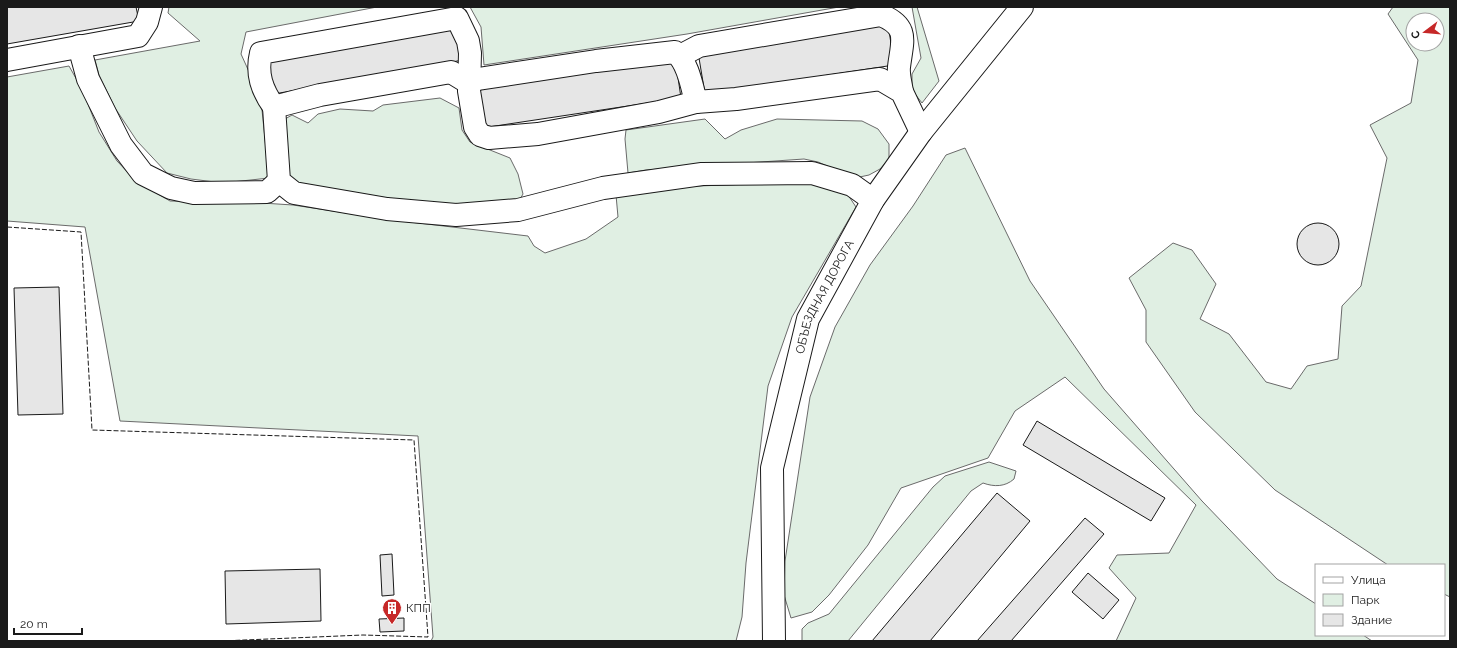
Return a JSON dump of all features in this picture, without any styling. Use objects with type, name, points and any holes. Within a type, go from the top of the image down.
[{"type":"street","points":[[7,60],[138,36],[148,22],[151,7]]},
{"type":"street","name":"ОБЪЕЗДНАЯ ДОРОГА","points":[[774,641],[772,468],[808,319],[873,200],[921,132],[1022,7]]},
{"type":"street","points":[[680,56],[699,46],[881,15],[892,20],[901,28],[902,46],[899,69],[902,92],[921,132]]},
{"type":"street","points":[[873,200],[852,185],[812,172],[702,174],[603,188],[518,210],[456,215],[387,208],[294,193],[279,181],[274,107],[266,95],[260,81],[259,64],[261,53],[457,18],[468,41],[470,52],[469,84],[475,127],[480,135],[489,138],[538,134],[660,112],[696,102],[736,99],[880,79],[902,92]]},
{"type":"street","points":[[79,46],[88,79],[121,145],[143,174],[171,188],[194,193],[267,192],[279,181]]},
{"type":"street","points":[[469,84],[478,79],[596,61],[675,52],[680,56],[691,81],[696,102]]},
{"type":"street","points":[[274,107],[320,95],[451,72],[469,84]]},
{"type":"green space","points":[[169,7],[377,7],[246,32],[241,54],[255,85],[262,110],[269,178],[223,183],[191,179],[167,173],[137,141],[115,108],[99,75],[95,60],[200,41],[168,13]]},
{"type":"green space","points":[[470,7],[839,7],[687,34],[484,65],[481,27]]},
{"type":"green space","points":[[912,7],[917,7],[939,81],[922,103],[912,90],[912,74],[921,58]]},
{"type":"green space","points":[[1393,7],[1450,7],[1450,597],[1445,594],[1445,564],[1386,564],[1275,490],[1195,412],[1146,342],[1146,310],[1129,278],[1173,243],[1192,250],[1216,284],[1200,319],[1229,334],[1266,382],[1291,389],[1307,366],[1338,359],[1342,306],[1361,286],[1387,158],[1370,125],[1411,103],[1418,60],[1413,52],[1445,52],[1445,12],[1405,12],[1405,40],[1388,14]]},
{"type":"green space","points":[[69,66],[82,89],[99,132],[117,161],[136,181],[170,201],[293,205],[393,220],[528,236],[534,246],[545,253],[586,239],[618,217],[616,195],[645,190],[698,186],[803,182],[832,189],[848,195],[856,207],[792,317],[768,386],[746,563],[742,617],[736,641],[431,641],[433,637],[418,436],[120,421],[85,227],[7,221],[7,77]]},
{"type":"green space","points":[[440,98],[459,108],[462,130],[470,142],[510,158],[518,174],[523,194],[519,201],[454,204],[393,199],[297,183],[288,174],[285,119],[292,115],[308,123],[318,114],[340,109],[373,111],[383,105]]},
{"type":"green space","points":[[705,119],[725,139],[741,130],[777,119],[862,121],[878,129],[889,144],[889,159],[880,169],[869,175],[855,178],[818,162],[804,159],[646,170],[628,173],[625,139],[626,130]]},
{"type":"green space","points":[[965,148],[1030,281],[1104,389],[1202,501],[1277,579],[1315,603],[1315,636],[1364,636],[1372,641],[1116,641],[1136,598],[1109,568],[1117,555],[1169,553],[1196,505],[1065,377],[1015,411],[988,458],[901,488],[868,545],[829,595],[812,612],[791,618],[784,595],[785,561],[810,397],[835,327],[870,265],[913,206],[946,155]]},
{"type":"green space","points":[[989,462],[1016,471],[1014,479],[1007,484],[999,486],[983,483],[971,491],[848,641],[802,641],[802,629],[808,623],[829,614],[933,487],[945,476]]},
{"type":"building","points":[[7,7],[136,7],[139,21],[7,44]]},
{"type":"building","points":[[888,23],[894,65],[705,94],[698,52]]},
{"type":"building","points":[[456,26],[463,60],[274,94],[268,60]]},
{"type":"building","points":[[675,57],[681,98],[482,128],[476,87]]},
{"type":"building","points":[[1314,223],[1322,223],[1330,226],[1336,232],[1339,244],[1336,256],[1330,262],[1322,265],[1314,265],[1306,262],[1300,256],[1297,248],[1297,240],[1300,232],[1306,226]]},
{"type":"building","points":[[59,287],[63,414],[18,415],[14,288]]},
{"type":"building","points":[[1037,421],[1165,498],[1151,521],[1023,445]]},
{"type":"building","points":[[997,493],[1030,521],[930,641],[872,641]]},
{"type":"building","points":[[1085,518],[1104,534],[1011,641],[977,641]]},
{"type":"building","points":[[392,554],[394,595],[382,596],[380,555]]},
{"type":"building","points":[[320,569],[321,621],[226,624],[225,571]]},
{"type":"building","points":[[1088,573],[1119,600],[1103,619],[1072,592]]},
{"type":"building","name":"КПП","points":[[404,618],[404,631],[380,632],[379,619]]},
{"type":"fence","points":[[7,227],[81,232],[92,430],[414,440],[428,637],[363,635],[221,641]]},
{"type":"place","name":"КПП","points":[[392,625]]}]
